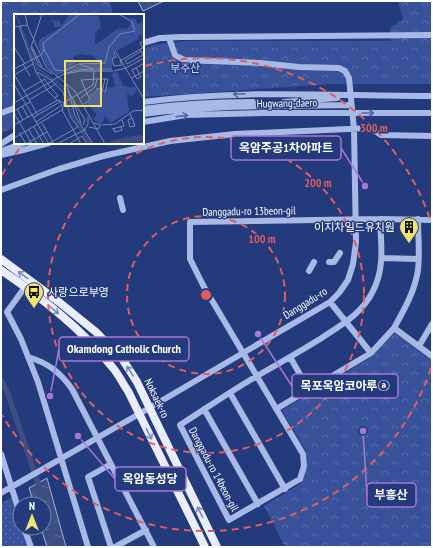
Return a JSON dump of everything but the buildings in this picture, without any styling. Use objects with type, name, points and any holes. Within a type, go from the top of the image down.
[{"type":"main road","name":"Noksaek-ro","points":[[1,259],[59,302],[96,332],[123,360],[137,382],[217,547]]},
{"type":"main road","name":"Noksaek-ro","points":[[1,270],[25,287],[87,339],[114,369],[128,391],[205,547]]},
{"type":"street","points":[[144,44],[160,38],[181,37],[432,35]]},
{"type":"street","name":"Danggadu-ro","points":[[1,493],[150,408],[330,302],[348,280],[353,264],[356,242],[356,219],[354,129],[349,78],[345,71],[339,68],[184,60],[176,55],[169,38]]},
{"type":"street","name":"Hugwang-daero","points":[[144,102],[183,97],[261,94],[432,96]]},
{"type":"street","name":"Hugwang-daero","points":[[144,109],[222,102],[282,102],[350,96]]},
{"type":"street","name":"Hugwang-daero","points":[[144,114],[174,110],[227,107],[351,105]]},
{"type":"street","points":[[1,113],[14,108]]},
{"type":"street","name":"Hugwang-daero","points":[[144,122],[186,115],[352,112],[432,113]]},
{"type":"street","points":[[1,190],[59,169],[103,156],[170,141],[235,134],[370,128],[381,135],[432,136]]},
{"type":"street","points":[[1,144],[14,136]]},
{"type":"street","points":[[1,148],[14,142]]},
{"type":"street","points":[[1,151],[21,144]]},
{"type":"street","points":[[1,155],[44,144]]},
{"type":"street","points":[[120,198],[123,210]]},
{"type":"street","points":[[356,219],[432,220]]},
{"type":"street","name":"Danggadu-ro 13beon-gil","points":[[242,353],[204,287],[190,259],[190,222],[356,219]]},
{"type":"street","points":[[242,353],[256,376],[290,357],[346,322],[360,311],[373,291],[379,278],[382,258],[380,219]]},
{"type":"street","points":[[276,409],[371,353],[394,328],[412,293],[418,270],[418,219]]},
{"type":"street","points":[[328,262],[334,262],[340,253]]},
{"type":"street","points":[[382,258],[418,259]]},
{"type":"street","points":[[309,271],[314,262]]},
{"type":"street","points":[[25,287],[7,312],[16,326],[28,357],[59,460],[88,547]]},
{"type":"street","points":[[330,302],[371,353]]},
{"type":"street","points":[[419,346],[432,324]]},
{"type":"street","points":[[394,328],[432,356]]},
{"type":"street","points":[[28,357],[48,365],[62,376],[72,389],[154,547]]},
{"type":"street","points":[[290,357],[309,390]]},
{"type":"street","name":"Danggadu-ro 14beon-gil","points":[[256,376],[303,454],[304,466],[300,479],[229,520],[180,425],[230,393],[256,376]]},
{"type":"street","points":[[230,393],[285,489]]},
{"type":"street","name":"Danggadu-ro 14beon-gil","points":[[204,409],[258,504]]},
{"type":"street","points":[[1,454],[16,496]]},
{"type":"street","points":[[111,464],[88,477],[111,547]]},
{"type":"street","points":[[115,547],[146,530]]},
{"type":"street","points":[[27,536],[31,547]]},
{"type":"green space","points":[[1,1],[110,1],[113,14],[14,14],[14,128],[1,133]]},
{"type":"green space","name":"부주산","points":[[398,1],[432,1],[432,84],[332,84],[144,97],[144,49],[148,47],[159,44],[187,41],[391,41],[390,28],[403,19]]},
{"type":"green space","points":[[394,332],[432,360],[432,547],[285,547],[264,506],[300,484],[307,467],[306,451],[282,410],[373,356]]},
{"type":"green space","points":[[12,498],[12,536],[26,536],[29,547],[1,547],[1,503]]},
{"type":"water","points":[[138,1],[164,1],[143,11]]},
{"type":"water","points":[[47,478],[52,496],[32,496],[29,488]]},
{"type":"water","points":[[52,496],[66,547],[47,547],[44,536],[52,536]]},
{"type":"waterway","points":[[1,380],[7,391],[40,489]]},
{"type":"place","name":"옥암주공1차아파트","points":[[365,186]]},
{"type":"place","name":"이지차일드유치원","points":[[409,244]]},
{"type":"place","name":"사랑으로부영","points":[[34,309]]},
{"type":"place","name":"목포옥암코아루ⓐ","points":[[258,334]]},
{"type":"place","name":"Okamdong Catholic Church","points":[[50,396]]},
{"type":"place","name":"부흥산","points":[[363,431]]},
{"type":"place","name":"옥암동성당","points":[[78,436]]}]
